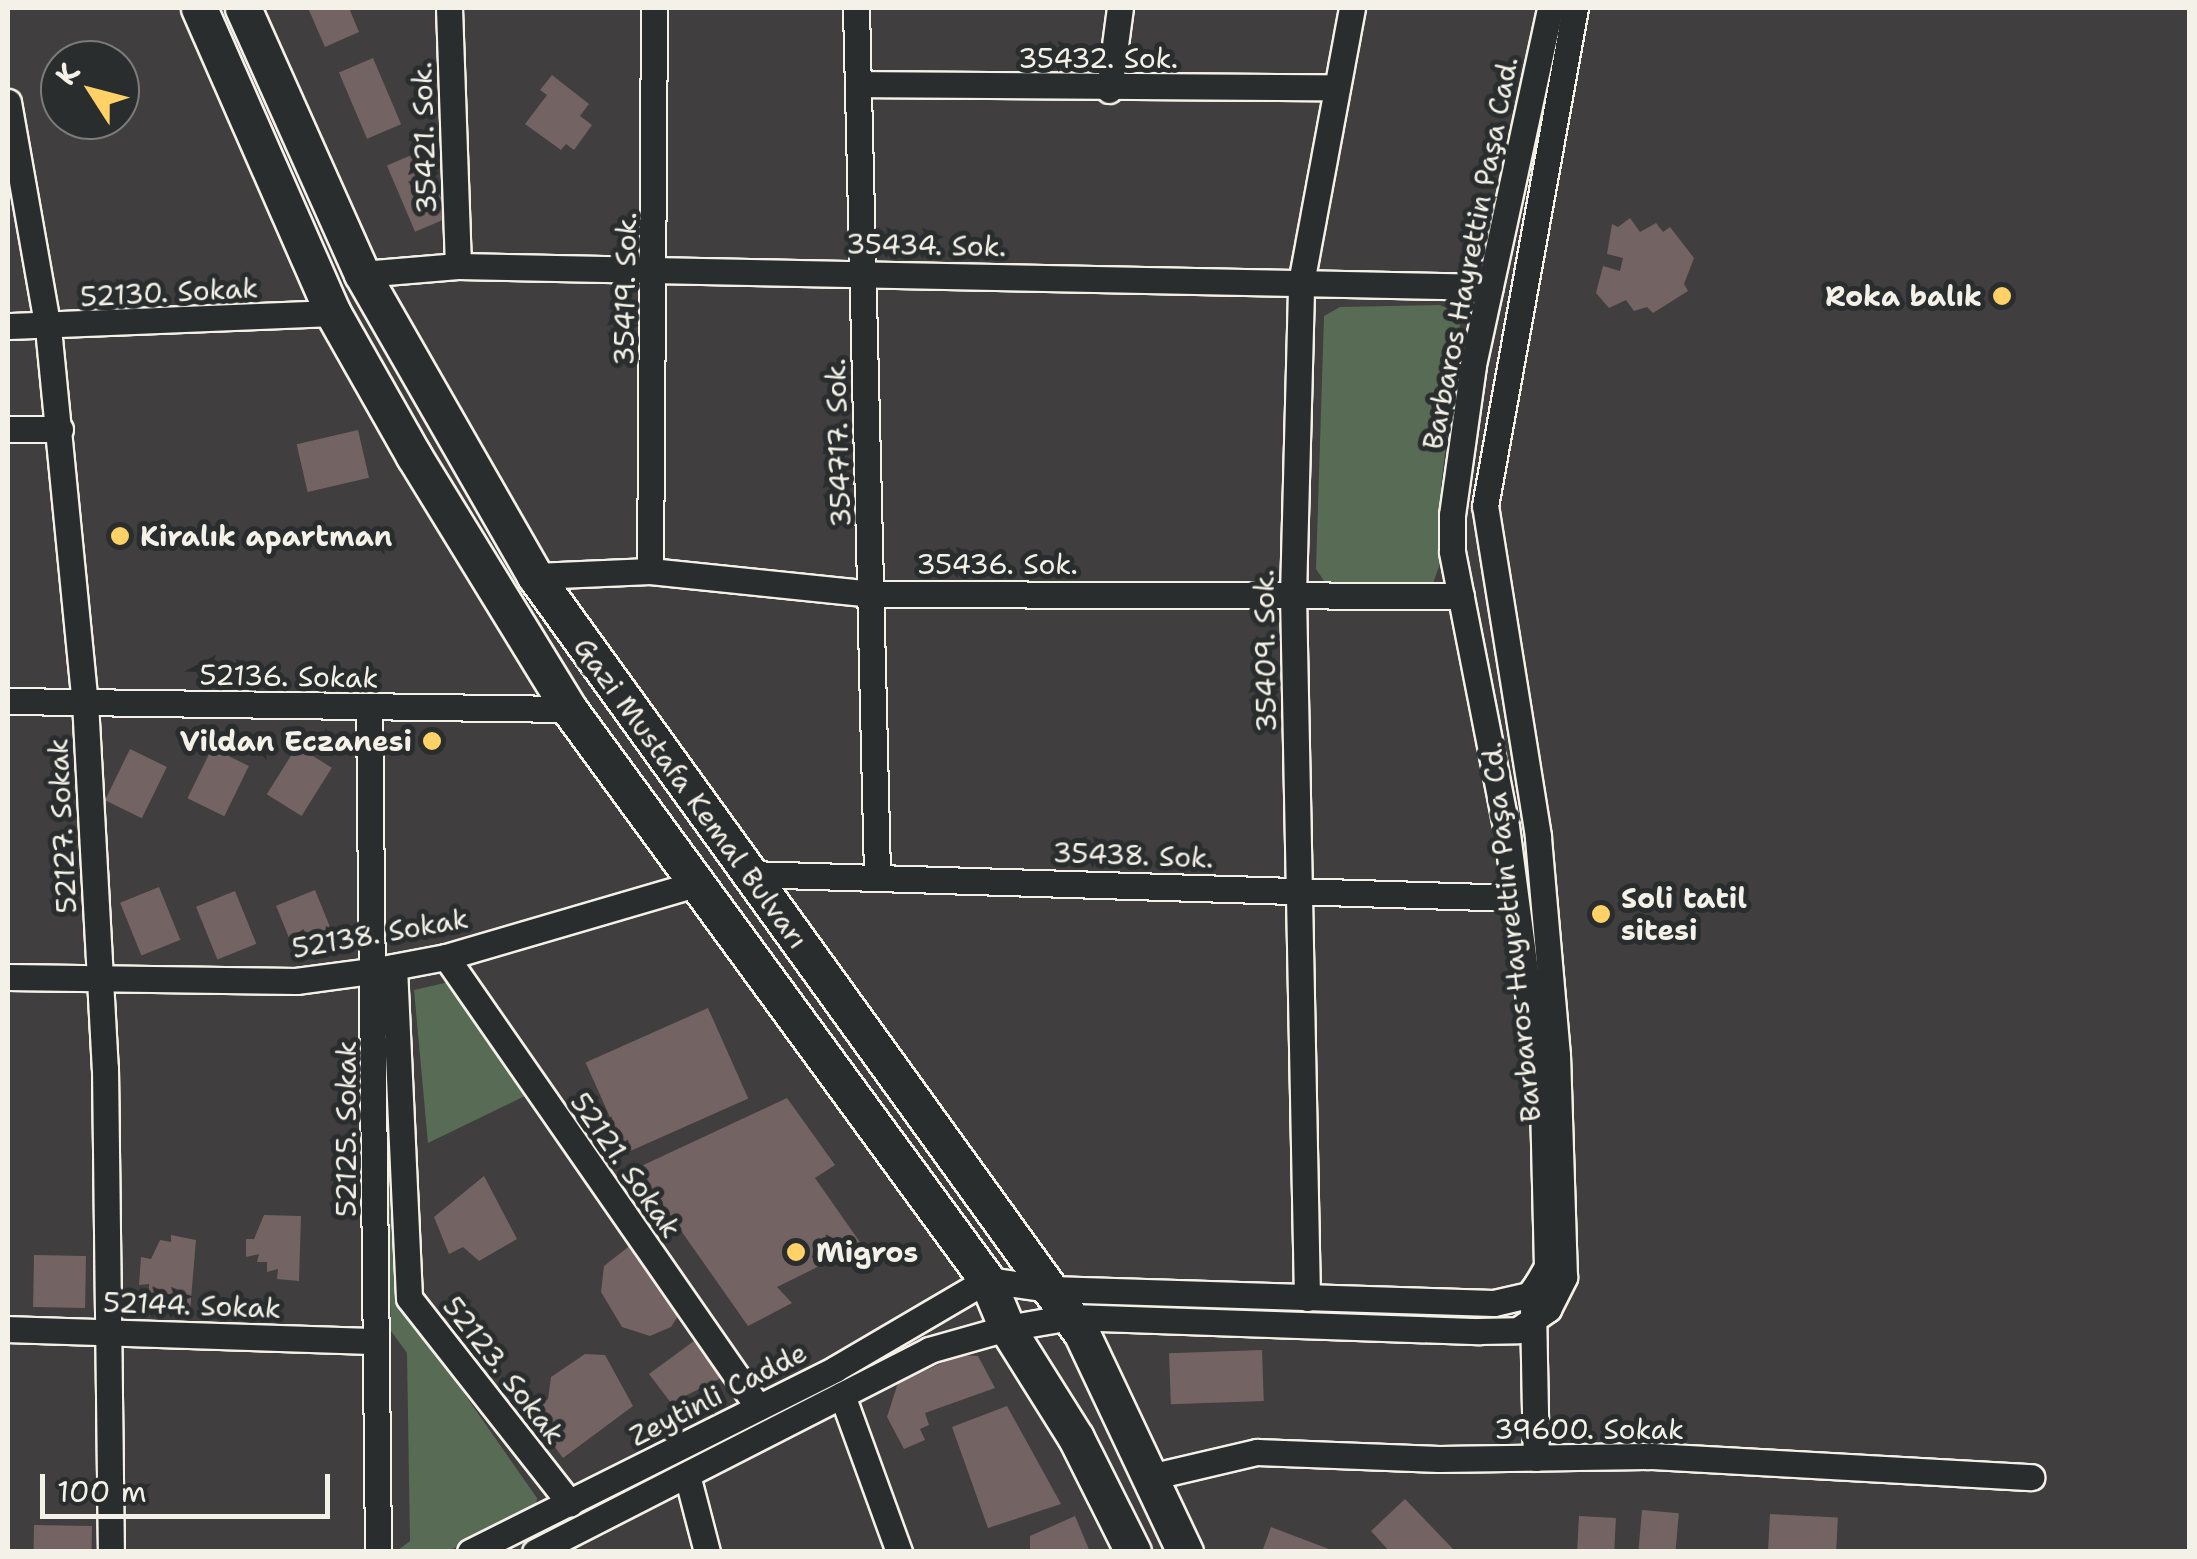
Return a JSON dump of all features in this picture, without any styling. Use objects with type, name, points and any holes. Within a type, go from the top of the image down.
[{"type":"highway","name":"Gazi Mustafa Kemal Bulvarı","points":[[199,8],[333,313],[569,708],[987,1280],[1006,1328],[1076,1438],[1133,1552]]},
{"type":"highway","name":"Gazi Mustafa Kemal Bulvarı","points":[[243,8],[362,274],[535,576],[1071,1318],[1185,1552]]},
{"type":"street","name":"35421. Sok.","points":[[449,8],[458,266]]},
{"type":"street","name":"35419. Sok.","points":[[650,570],[657,270],[654,8]]},
{"type":"street","name":"354717. Sok.","points":[[856,8],[878,876]]},
{"type":"street","points":[[1108,90],[1120,8]]},
{"type":"street","name":"35409. Sok.","points":[[1307,1298],[1293,595],[1301,283],[1352,8]]},
{"type":"street","name":"Barbaros Hayrettin Paşa Cad.","points":[[1532,1308],[1547,1267],[1543,1108],[1515,898],[1460,596],[1452,515],[1490,287],[1550,8]]},
{"type":"street","name":"Barbaros Hayrettin Paşa Cd.","points":[[1532,1308],[1564,1277],[1562,1126],[1538,836],[1485,506],[1576,8]]},
{"type":"street","name":"35432. Sok.","points":[[858,84],[1108,90],[1337,87]]},
{"type":"street","name":"52127. Sokak","points":[[8,102],[48,328],[85,702],[100,977],[111,1552]]},
{"type":"street","name":"35434. Sok.","points":[[362,274],[458,266],[1490,287]]},
{"type":"street","name":"52130. Sokak","points":[[8,326],[48,328],[333,313]]},
{"type":"street","points":[[8,428],[60,429]]},
{"type":"street","name":"35436. Sok.","points":[[535,576],[650,570],[873,594],[1460,596]]},
{"type":"street","name":"52136. Sokak","points":[[8,701],[569,708]]},
{"type":"street","name":"52125. Sokak","points":[[369,707],[385,968],[374,1341],[378,1552]]},
{"type":"street","name":"35438. Sok.","points":[[748,874],[1515,898]]},
{"type":"street","name":"52138. Sokak","points":[[8,977],[296,981],[446,957],[694,884]]},
{"type":"street","name":"52121. Sokak","points":[[446,957],[758,1407]]},
{"type":"street","name":"52123. Sokak","points":[[385,968],[409,1298],[570,1504]]},
{"type":"street","points":[[987,1280],[1050,1289],[1494,1302],[1532,1308]]},
{"type":"street","name":"Zeytinli Cadde","points":[[470,1552],[502,1544],[987,1280]]},
{"type":"street","points":[[1006,1328],[1071,1318],[1479,1332],[1518,1330],[1532,1308]]},
{"type":"street","points":[[1532,1308],[1536,1458]]},
{"type":"street","name":"52144. Sokak","points":[[8,1328],[374,1341]]},
{"type":"street","name":"Zeytinli Cadde","points":[[536,1552],[930,1350],[1006,1328]]},
{"type":"street","points":[[842,1395],[899,1552]]},
{"type":"street","name":"39600. Sokak","points":[[1150,1477],[1257,1452],[1536,1458],[1652,1456],[2031,1477]]},
{"type":"street","points":[[687,1474],[707,1552]]},
{"type":"green space","points":[[1440,305],[1459,314],[1460,329],[1441,486],[1441,561],[1431,589],[1326,584],[1316,569],[1324,316],[1340,307]]},
{"type":"green space","points":[[449,982],[529,1094],[428,1143],[414,990]]},
{"type":"green space","points":[[384,1101],[393,1102],[401,1303],[537,1498],[535,1511],[448,1551],[397,1551],[410,1541],[407,1353],[391,1331]]},
{"type":"building","points":[[308,8],[349,8],[359,32],[325,47]]},
{"type":"building","points":[[373,58],[401,124],[367,139],[339,72]]},
{"type":"building","points":[[552,75],[589,104],[580,116],[592,125],[574,150],[566,144],[561,150],[525,124],[547,95],[540,90]]},
{"type":"building","points":[[421,151],[449,217],[415,232],[387,165]]},
{"type":"building","points":[[1630,218],[1640,232],[1656,223],[1663,232],[1670,227],[1694,258],[1684,284],[1688,291],[1653,313],[1647,307],[1634,311],[1626,300],[1609,308],[1596,293],[1603,266],[1620,271],[1623,258],[1607,254],[1612,224],[1618,227]]},
{"type":"building","points":[[358,430],[369,478],[308,492],[297,444]]},
{"type":"building","points":[[297,746],[332,768],[302,816],[267,794]]},
{"type":"building","points":[[212,748],[249,766],[224,816],[187,798]]},
{"type":"building","points":[[130,749],[167,767],[142,818],[105,800]]},
{"type":"building","points":[[159,887],[180,940],[141,956],[120,903]]},
{"type":"building","points":[[315,890],[336,943],[297,959],[276,906]]},
{"type":"building","points":[[235,891],[256,944],[217,960],[196,907]]},
{"type":"building","points":[[708,1008],[748,1098],[626,1153],[586,1063]]},
{"type":"building","points":[[787,1098],[835,1165],[815,1178],[862,1245],[777,1287],[792,1303],[748,1326],[637,1168]]},
{"type":"building","points":[[484,1176],[517,1239],[479,1261],[463,1247],[449,1254],[434,1217]]},
{"type":"building","points":[[264,1215],[301,1216],[299,1281],[277,1279],[278,1269],[267,1272],[267,1262],[257,1262],[259,1254],[246,1257],[246,1239],[254,1239]]},
{"type":"building","points":[[171,1235],[196,1240],[190,1311],[164,1312],[159,1293],[149,1293],[149,1284],[139,1285],[141,1257],[151,1259],[160,1240],[171,1242]]},
{"type":"building","points":[[632,1244],[683,1308],[671,1327],[650,1336],[622,1327],[601,1292],[604,1266]]},
{"type":"building","points":[[34,1255],[86,1256],[85,1308],[33,1307]]},
{"type":"building","points":[[698,1338],[721,1378],[671,1403],[649,1374]]},
{"type":"building","points":[[1262,1350],[1264,1401],[1171,1404],[1169,1353]]},
{"type":"building","points":[[585,1354],[605,1355],[633,1406],[563,1458],[528,1411],[548,1399],[551,1377]]},
{"type":"building","points":[[959,1355],[978,1356],[995,1388],[925,1413],[929,1425],[920,1429],[925,1440],[904,1449],[887,1417],[898,1383]]},
{"type":"building","points":[[1007,1406],[1061,1504],[988,1528],[952,1427]]},
{"type":"building","points":[[1405,1499],[1453,1549],[1450,1552],[1390,1552],[1371,1531]]},
{"type":"building","points":[[1642,1510],[1679,1513],[1675,1552],[1638,1552]]},
{"type":"building","points":[[1770,1514],[1838,1518],[1836,1552],[1768,1552]]},
{"type":"building","points":[[1075,1516],[1090,1552],[1030,1552],[1030,1536]]},
{"type":"building","points":[[1579,1516],[1616,1518],[1614,1552],[1577,1552]]},
{"type":"building","points":[[34,1525],[92,1526],[92,1552],[34,1552]]},
{"type":"building","points":[[1271,1527],[1334,1551],[1334,1552],[1262,1552]]},
{"type":"place","name":"Roka balık","points":[[2002,296]]},
{"type":"place","name":"Kiralık apartman","points":[[120,536]]},
{"type":"place","name":"Vildan Eczanesi","points":[[432,741]]},
{"type":"place","name":"Soli tatil sitesi","points":[[1601,914]]},
{"type":"place","name":"Migros","points":[[796,1252]]}]
